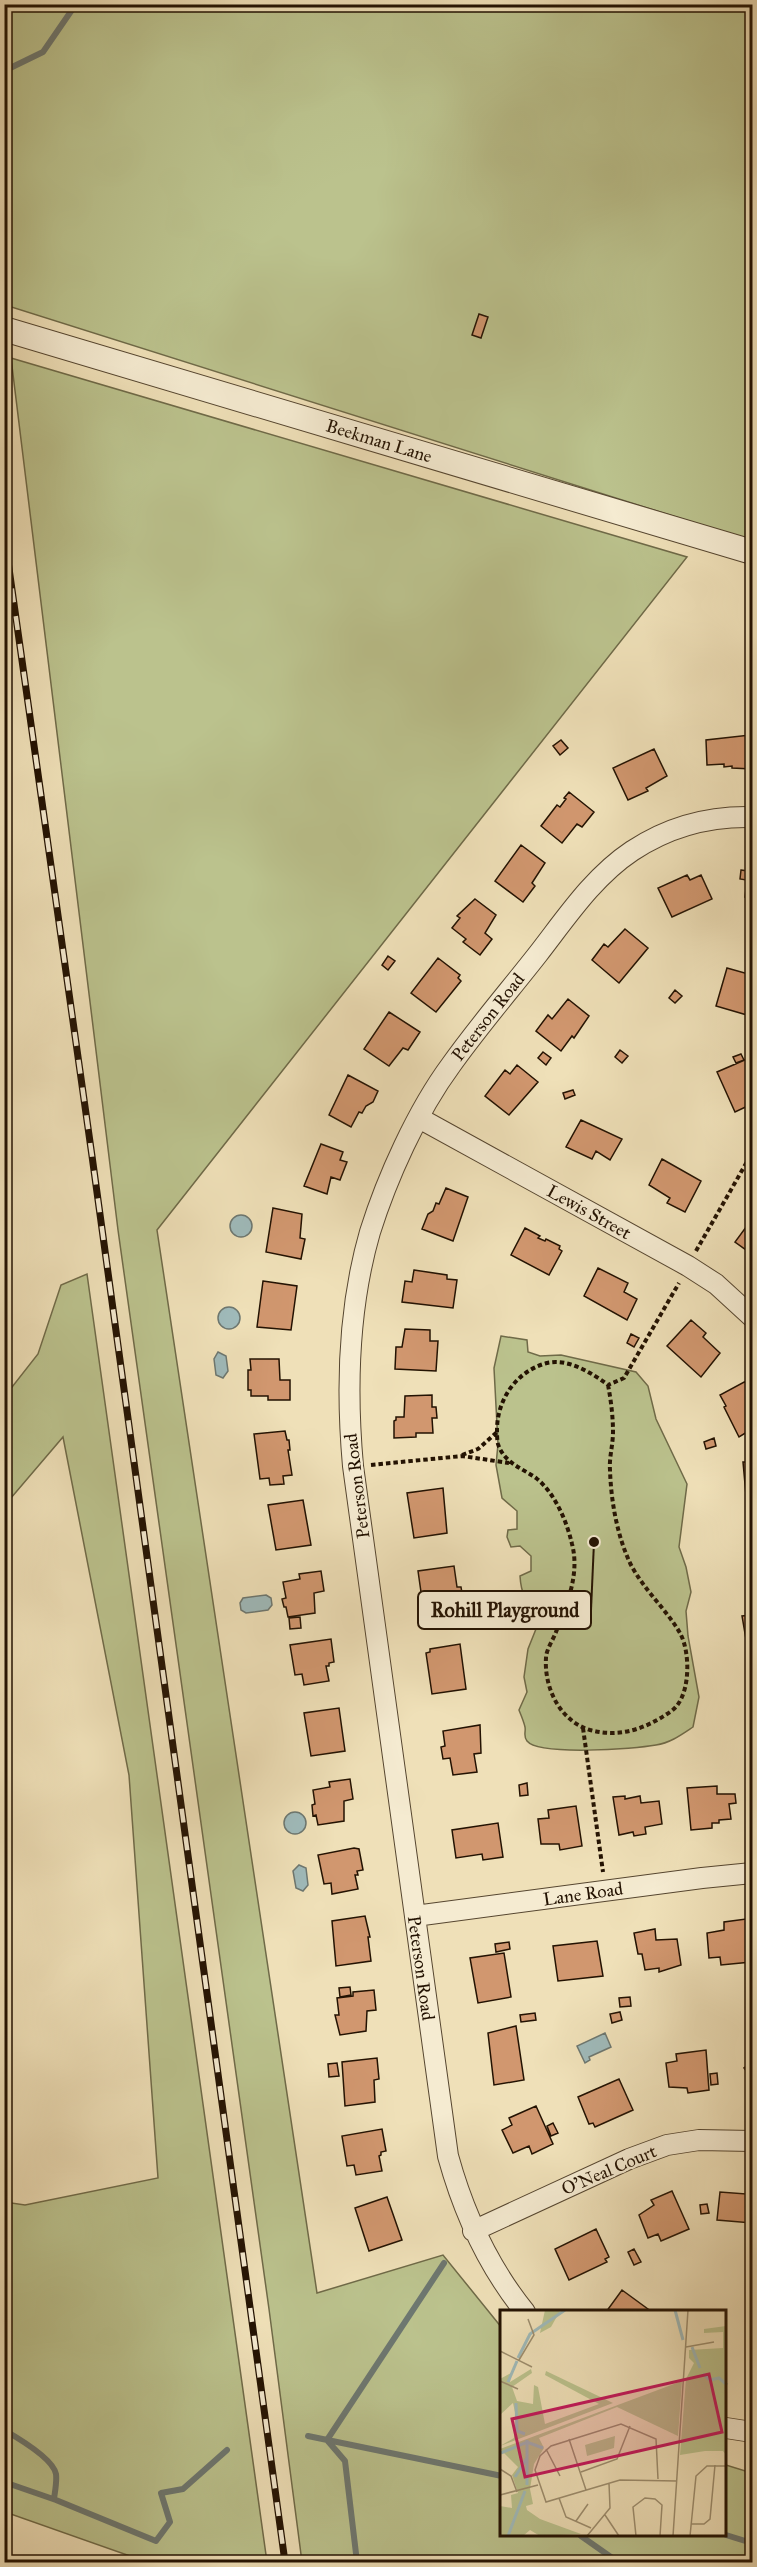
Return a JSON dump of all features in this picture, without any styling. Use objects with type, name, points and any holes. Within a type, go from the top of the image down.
[{"type":"street","name":"Beekman Lane","points":[[4,329],[753,552]]},
{"type":"street","name":"Peterson Road","points":[[523,2310],[485,2255],[473,2231],[460,2200],[448,2156],[353,1466],[348,1389],[358,1283],[370,1233],[385,1191],[419,1118],[449,1066],[607,870],[659,835],[695,822],[731,817],[753,818]]},
{"type":"street","name":"Lewis Street","points":[[419,1118],[688,1266],[716,1284],[753,1317]]},
{"type":"street","name":"Lane Road","points":[[415,1917],[702,1878],[753,1874]]},
{"type":"street","name":"O'Neal Court","points":[[473,2231],[629,2159],[667,2145],[699,2139],[753,2141]]},
{"type":"street","points":[[727,2428],[753,2432]]},
{"type":"path","points":[[695,1253],[753,1153]]},
{"type":"path","points":[[608,1385],[624,1378],[679,1282]]},
{"type":"path","points":[[371,1465],[462,1456],[510,1463],[538,1479],[565,1519],[573,1548],[572,1590],[546,1657],[549,1686],[562,1713],[583,1728],[605,1734],[627,1733],[653,1724],[677,1708],[686,1689],[687,1662],[681,1634],[631,1563],[618,1529],[609,1469],[613,1432],[608,1385],[591,1373],[576,1367],[551,1362],[534,1367],[515,1383],[501,1400],[497,1414],[498,1444],[510,1463]]},
{"type":"path","points":[[462,1456],[478,1449],[497,1432]]},
{"type":"path","points":[[583,1728],[603,1872]]},
{"type":"green space","points":[[5,5],[752,5],[752,541],[5,305]]},
{"type":"green space","points":[[11,358],[687,557],[157,1230],[317,2293],[443,2255],[500,2326],[500,2537],[727,2537],[727,2465],[752,2473],[752,2562],[302,2562],[269,2309],[118,1230]]},
{"type":"green space","points":[[87,1274],[267,2562],[147,2562],[5,2512],[5,2202],[25,2205],[158,2178],[129,1775],[63,1437],[5,1505],[5,1396],[38,1354],[61,1285]]},
{"type":"green space","points":[[501,1336],[527,1340],[528,1352],[540,1356],[561,1355],[636,1372],[648,1386],[656,1419],[687,1484],[679,1547],[691,1592],[686,1611],[699,1697],[693,1727],[671,1741],[645,1747],[567,1750],[535,1746],[526,1739],[525,1727],[519,1710],[527,1692],[524,1677],[528,1649],[540,1619],[538,1610],[524,1596],[520,1576],[531,1571],[531,1556],[520,1546],[511,1547],[507,1537],[508,1530],[517,1529],[517,1511],[502,1498],[496,1465],[498,1444],[494,1368]]},
{"type":"water","points":[[241,1215],[249,1218],[252,1226],[249,1234],[241,1237],[233,1234],[230,1226],[233,1218]]},
{"type":"water","points":[[229,1307],[237,1310],[240,1318],[237,1326],[229,1329],[221,1326],[218,1318],[221,1310]]},
{"type":"water","points":[[218,1352],[226,1356],[228,1371],[223,1378],[216,1375],[214,1359]]},
{"type":"water","points":[[266,1595],[271,1598],[272,1605],[268,1610],[246,1613],[241,1610],[240,1603],[243,1598]]},
{"type":"water","points":[[295,1812],[305,1819],[306,1823],[299,1833],[295,1834],[285,1827],[284,1823],[291,1813]]},
{"type":"water","points":[[299,1865],[306,1868],[308,1885],[303,1891],[296,1888],[293,1871]]},
{"type":"water","points":[[605,2033],[611,2047],[589,2057],[590,2060],[585,2063],[577,2046]]},
{"type":"building","points":[[479,314],[488,317],[481,338],[472,335]]},
{"type":"building","points":[[750,735],[752,769],[724,767],[724,764],[707,765],[706,740]]},
{"type":"building","points":[[561,740],[568,748],[560,755],[553,746]]},
{"type":"building","points":[[654,749],[667,776],[646,788],[648,791],[628,800],[613,768]]},
{"type":"building","points":[[569,792],[594,812],[582,827],[577,824],[562,843],[541,826],[557,805],[560,807]]},
{"type":"building","points":[[521,845],[545,863],[532,883],[535,886],[523,902],[495,881]]},
{"type":"building","points":[[749,864],[752,864],[752,898],[745,897]]},
{"type":"building","points":[[741,870],[748,871],[746,880],[740,879]]},
{"type":"building","points":[[687,875],[690,880],[701,875],[712,899],[672,917],[658,888]]},
{"type":"building","points":[[475,899],[496,915],[485,933],[492,939],[480,955],[463,942],[466,939],[452,928],[460,918],[457,916]]},
{"type":"building","points":[[625,929],[648,948],[619,983],[592,960],[604,944],[608,947]]},
{"type":"building","points":[[388,956],[395,961],[388,970],[382,965]]},
{"type":"building","points":[[438,958],[460,975],[458,978],[461,981],[436,1012],[411,993]]},
{"type":"building","points":[[727,968],[752,975],[752,997],[747,1015],[716,1006]]},
{"type":"building","points":[[675,990],[682,996],[675,1003],[669,998]]},
{"type":"building","points":[[568,999],[589,1016],[574,1038],[572,1036],[561,1051],[536,1031],[548,1015],[552,1019]]},
{"type":"building","points":[[389,1012],[420,1032],[408,1050],[403,1048],[389,1066],[364,1049]]},
{"type":"building","points":[[620,1050],[628,1056],[622,1063],[615,1057]]},
{"type":"building","points":[[543,1052],[551,1058],[546,1065],[538,1058]]},
{"type":"building","points":[[741,1054],[744,1060],[736,1063],[733,1057]]},
{"type":"building","points":[[747,1059],[752,1071],[752,1104],[735,1112],[717,1072]]},
{"type":"building","points":[[517,1065],[538,1082],[509,1115],[485,1096],[505,1070],[510,1074]]},
{"type":"building","points":[[348,1075],[378,1091],[373,1102],[366,1106],[362,1113],[359,1112],[351,1127],[329,1115]]},
{"type":"building","points":[[573,1090],[575,1095],[565,1099],[563,1093]]},
{"type":"building","points":[[581,1120],[622,1139],[610,1160],[596,1151],[592,1159],[566,1147]]},
{"type":"building","points":[[321,1144],[343,1152],[340,1160],[347,1162],[340,1180],[331,1177],[327,1194],[304,1186]]},
{"type":"building","points":[[662,1159],[701,1181],[685,1212],[667,1203],[670,1198],[649,1185]]},
{"type":"building","points":[[446,1188],[468,1197],[453,1241],[422,1229],[428,1214],[433,1211],[436,1203],[439,1204]]},
{"type":"building","points":[[273,1208],[302,1214],[300,1238],[305,1239],[301,1259],[266,1252]]},
{"type":"building","points":[[752,1219],[752,1250],[749,1252],[735,1242]]},
{"type":"building","points":[[525,1228],[540,1236],[538,1238],[560,1246],[559,1249],[562,1251],[549,1275],[511,1255]]},
{"type":"building","points":[[598,1268],[628,1283],[624,1292],[637,1299],[627,1320],[584,1296]]},
{"type":"building","points":[[414,1270],[447,1275],[447,1279],[457,1280],[453,1308],[402,1302],[405,1281],[412,1282]]},
{"type":"building","points":[[263,1281],[297,1286],[291,1330],[257,1327]]},
{"type":"building","points":[[691,1320],[706,1333],[703,1337],[720,1353],[701,1377],[667,1346]]},
{"type":"building","points":[[405,1329],[430,1330],[430,1341],[438,1341],[436,1371],[395,1369],[396,1347],[402,1347]]},
{"type":"building","points":[[631,1334],[639,1338],[634,1347],[627,1343]]},
{"type":"building","points":[[250,1359],[279,1359],[280,1380],[290,1380],[290,1400],[268,1400],[268,1396],[251,1396],[251,1390],[248,1390]]},
{"type":"building","points":[[746,1381],[752,1393],[752,1429],[739,1437],[720,1395]]},
{"type":"building","points":[[432,1395],[432,1407],[436,1407],[437,1418],[432,1418],[433,1433],[416,1433],[416,1437],[394,1438],[394,1421],[396,1417],[404,1417],[405,1396]]},
{"type":"building","points":[[285,1431],[287,1440],[289,1440],[290,1450],[288,1450],[292,1475],[283,1476],[284,1484],[270,1485],[269,1478],[260,1479],[254,1434]]},
{"type":"building","points":[[714,1438],[716,1446],[706,1449],[704,1442]]},
{"type":"building","points":[[743,1462],[752,1462],[752,1506],[747,1506]]},
{"type":"building","points":[[443,1488],[447,1533],[414,1538],[407,1493]]},
{"type":"building","points":[[303,1500],[311,1545],[276,1550],[268,1505]]},
{"type":"building","points":[[748,1534],[752,1534],[752,1580],[751,1580]]},
{"type":"building","points":[[454,1566],[457,1587],[461,1587],[462,1593],[447,1595],[450,1612],[428,1616],[426,1599],[422,1599],[418,1571]]},
{"type":"building","points":[[321,1571],[324,1591],[314,1593],[315,1613],[288,1617],[282,1599],[286,1598],[283,1582],[300,1579],[299,1574]]},
{"type":"building","points":[[752,1615],[752,1645],[747,1645],[742,1616]]},
{"type":"building","points":[[300,1617],[301,1628],[290,1629],[289,1618]]},
{"type":"building","points":[[331,1639],[334,1662],[326,1666],[329,1681],[304,1685],[302,1674],[295,1675],[290,1645]]},
{"type":"building","points":[[460,1644],[466,1689],[432,1694],[426,1653],[430,1652],[430,1649]]},
{"type":"building","points":[[339,1708],[345,1751],[311,1756],[304,1713]]},
{"type":"building","points":[[480,1725],[481,1753],[474,1754],[477,1772],[453,1775],[450,1758],[443,1759],[441,1747],[445,1746],[443,1731]]},
{"type":"building","points":[[350,1779],[353,1799],[344,1801],[344,1821],[318,1825],[316,1815],[313,1816],[312,1805],[315,1804],[313,1790],[330,1787],[329,1782]]},
{"type":"building","points":[[527,1783],[528,1795],[520,1796],[519,1785]]},
{"type":"building","points":[[717,1786],[717,1794],[735,1794],[736,1803],[729,1804],[731,1819],[712,1823],[712,1828],[691,1830],[687,1788]]},
{"type":"building","points":[[625,1796],[625,1799],[640,1796],[641,1803],[659,1801],[662,1824],[645,1827],[646,1834],[634,1836],[633,1832],[619,1835],[613,1797]]},
{"type":"building","points":[[576,1806],[582,1846],[560,1850],[559,1844],[541,1844],[538,1819],[549,1818],[548,1810]]},
{"type":"building","points":[[498,1823],[503,1857],[483,1860],[482,1854],[456,1858],[452,1830]]},
{"type":"building","points":[[359,1849],[363,1870],[357,1871],[358,1875],[355,1875],[358,1889],[332,1894],[331,1883],[324,1884],[318,1855]]},
{"type":"building","points":[[365,1916],[370,1937],[368,1937],[371,1961],[336,1966],[332,1921]]},
{"type":"building","points":[[746,1919],[751,1962],[721,1965],[720,1957],[709,1958],[707,1933],[724,1930],[724,1922]]},
{"type":"building","points":[[655,1929],[656,1940],[677,1939],[681,1965],[659,1972],[659,1968],[645,1970],[642,1954],[638,1954],[634,1933]]},
{"type":"building","points":[[597,1941],[603,1976],[558,1981],[553,1946]]},
{"type":"building","points":[[509,1942],[510,1949],[496,1952],[495,1944]]},
{"type":"building","points":[[504,1953],[511,1997],[478,2003],[470,1958]]},
{"type":"building","points":[[350,1987],[351,1995],[340,1997],[339,1988]]},
{"type":"building","points":[[374,1990],[376,2010],[367,2011],[366,2031],[340,2035],[335,2015],[339,2015],[337,1998],[353,1996],[353,1992]]},
{"type":"building","points":[[630,1997],[631,2006],[620,2007],[619,1998]]},
{"type":"building","points":[[620,2012],[622,2020],[612,2023],[610,2014]]},
{"type":"building","points":[[535,2013],[536,2020],[521,2022],[520,2015]]},
{"type":"building","points":[[516,2026],[524,2080],[494,2085],[488,2033]]},
{"type":"building","points":[[706,2050],[709,2090],[688,2093],[687,2088],[669,2087],[666,2063],[677,2061],[676,2054]]},
{"type":"building","points":[[377,2058],[379,2079],[374,2080],[375,2102],[345,2106],[342,2062]]},
{"type":"building","points":[[752,2062],[752,2079],[744,2068]]},
{"type":"building","points":[[337,2063],[339,2076],[329,2077],[328,2064]]},
{"type":"building","points":[[717,2073],[718,2084],[711,2085],[710,2074]]},
{"type":"building","points":[[619,2079],[633,2110],[595,2127],[593,2123],[589,2124],[578,2097]]},
{"type":"building","points":[[536,2106],[553,2144],[532,2154],[529,2146],[513,2153],[502,2130],[512,2125],[509,2118]]},
{"type":"building","points":[[553,2123],[558,2133],[551,2136],[547,2126]]},
{"type":"building","points":[[382,2129],[386,2151],[381,2152],[379,2156],[382,2171],[356,2175],[354,2165],[347,2166],[342,2136]]},
{"type":"building","points":[[746,2188],[752,2189],[752,2223],[717,2220],[720,2192],[746,2194]]},
{"type":"building","points":[[672,2191],[689,2229],[661,2241],[658,2234],[648,2238],[639,2215],[654,2205],[651,2200]]},
{"type":"building","points":[[387,2197],[402,2240],[369,2251],[355,2208]]},
{"type":"building","points":[[707,2204],[709,2213],[701,2214],[700,2205]]},
{"type":"building","points":[[596,2229],[609,2257],[605,2259],[607,2262],[569,2280],[555,2249]]},
{"type":"building","points":[[634,2249],[641,2262],[634,2265],[628,2252]]},
{"type":"building","points":[[622,2290],[649,2310],[607,2310]]},
{"type":"building","points":[[748,2351],[752,2351],[752,2382],[746,2382]]},
{"type":"waterway","points":[[4,71],[43,52],[76,4]]},
{"type":"waterway","points":[[357,2562],[345,2461],[327,2440],[444,2263]]},
{"type":"waterway","points":[[4,2430],[34,2449],[49,2462],[56,2474],[54,2499]]},
{"type":"waterway","points":[[308,2436],[500,2476]]},
{"type":"waterway","points":[[4,2482],[56,2500],[156,2541],[170,2522],[161,2493],[183,2489],[227,2450]]},
{"type":"waterway","points":[[727,2535],[752,2543]]},
{"type":"waterway","points":[[582,2537],[618,2562]]},
{"type":"railway","points":[[4,533],[285,2562]]},
{"type":"place","name":"Rohill Playground","points":[[594,1542]]}]
